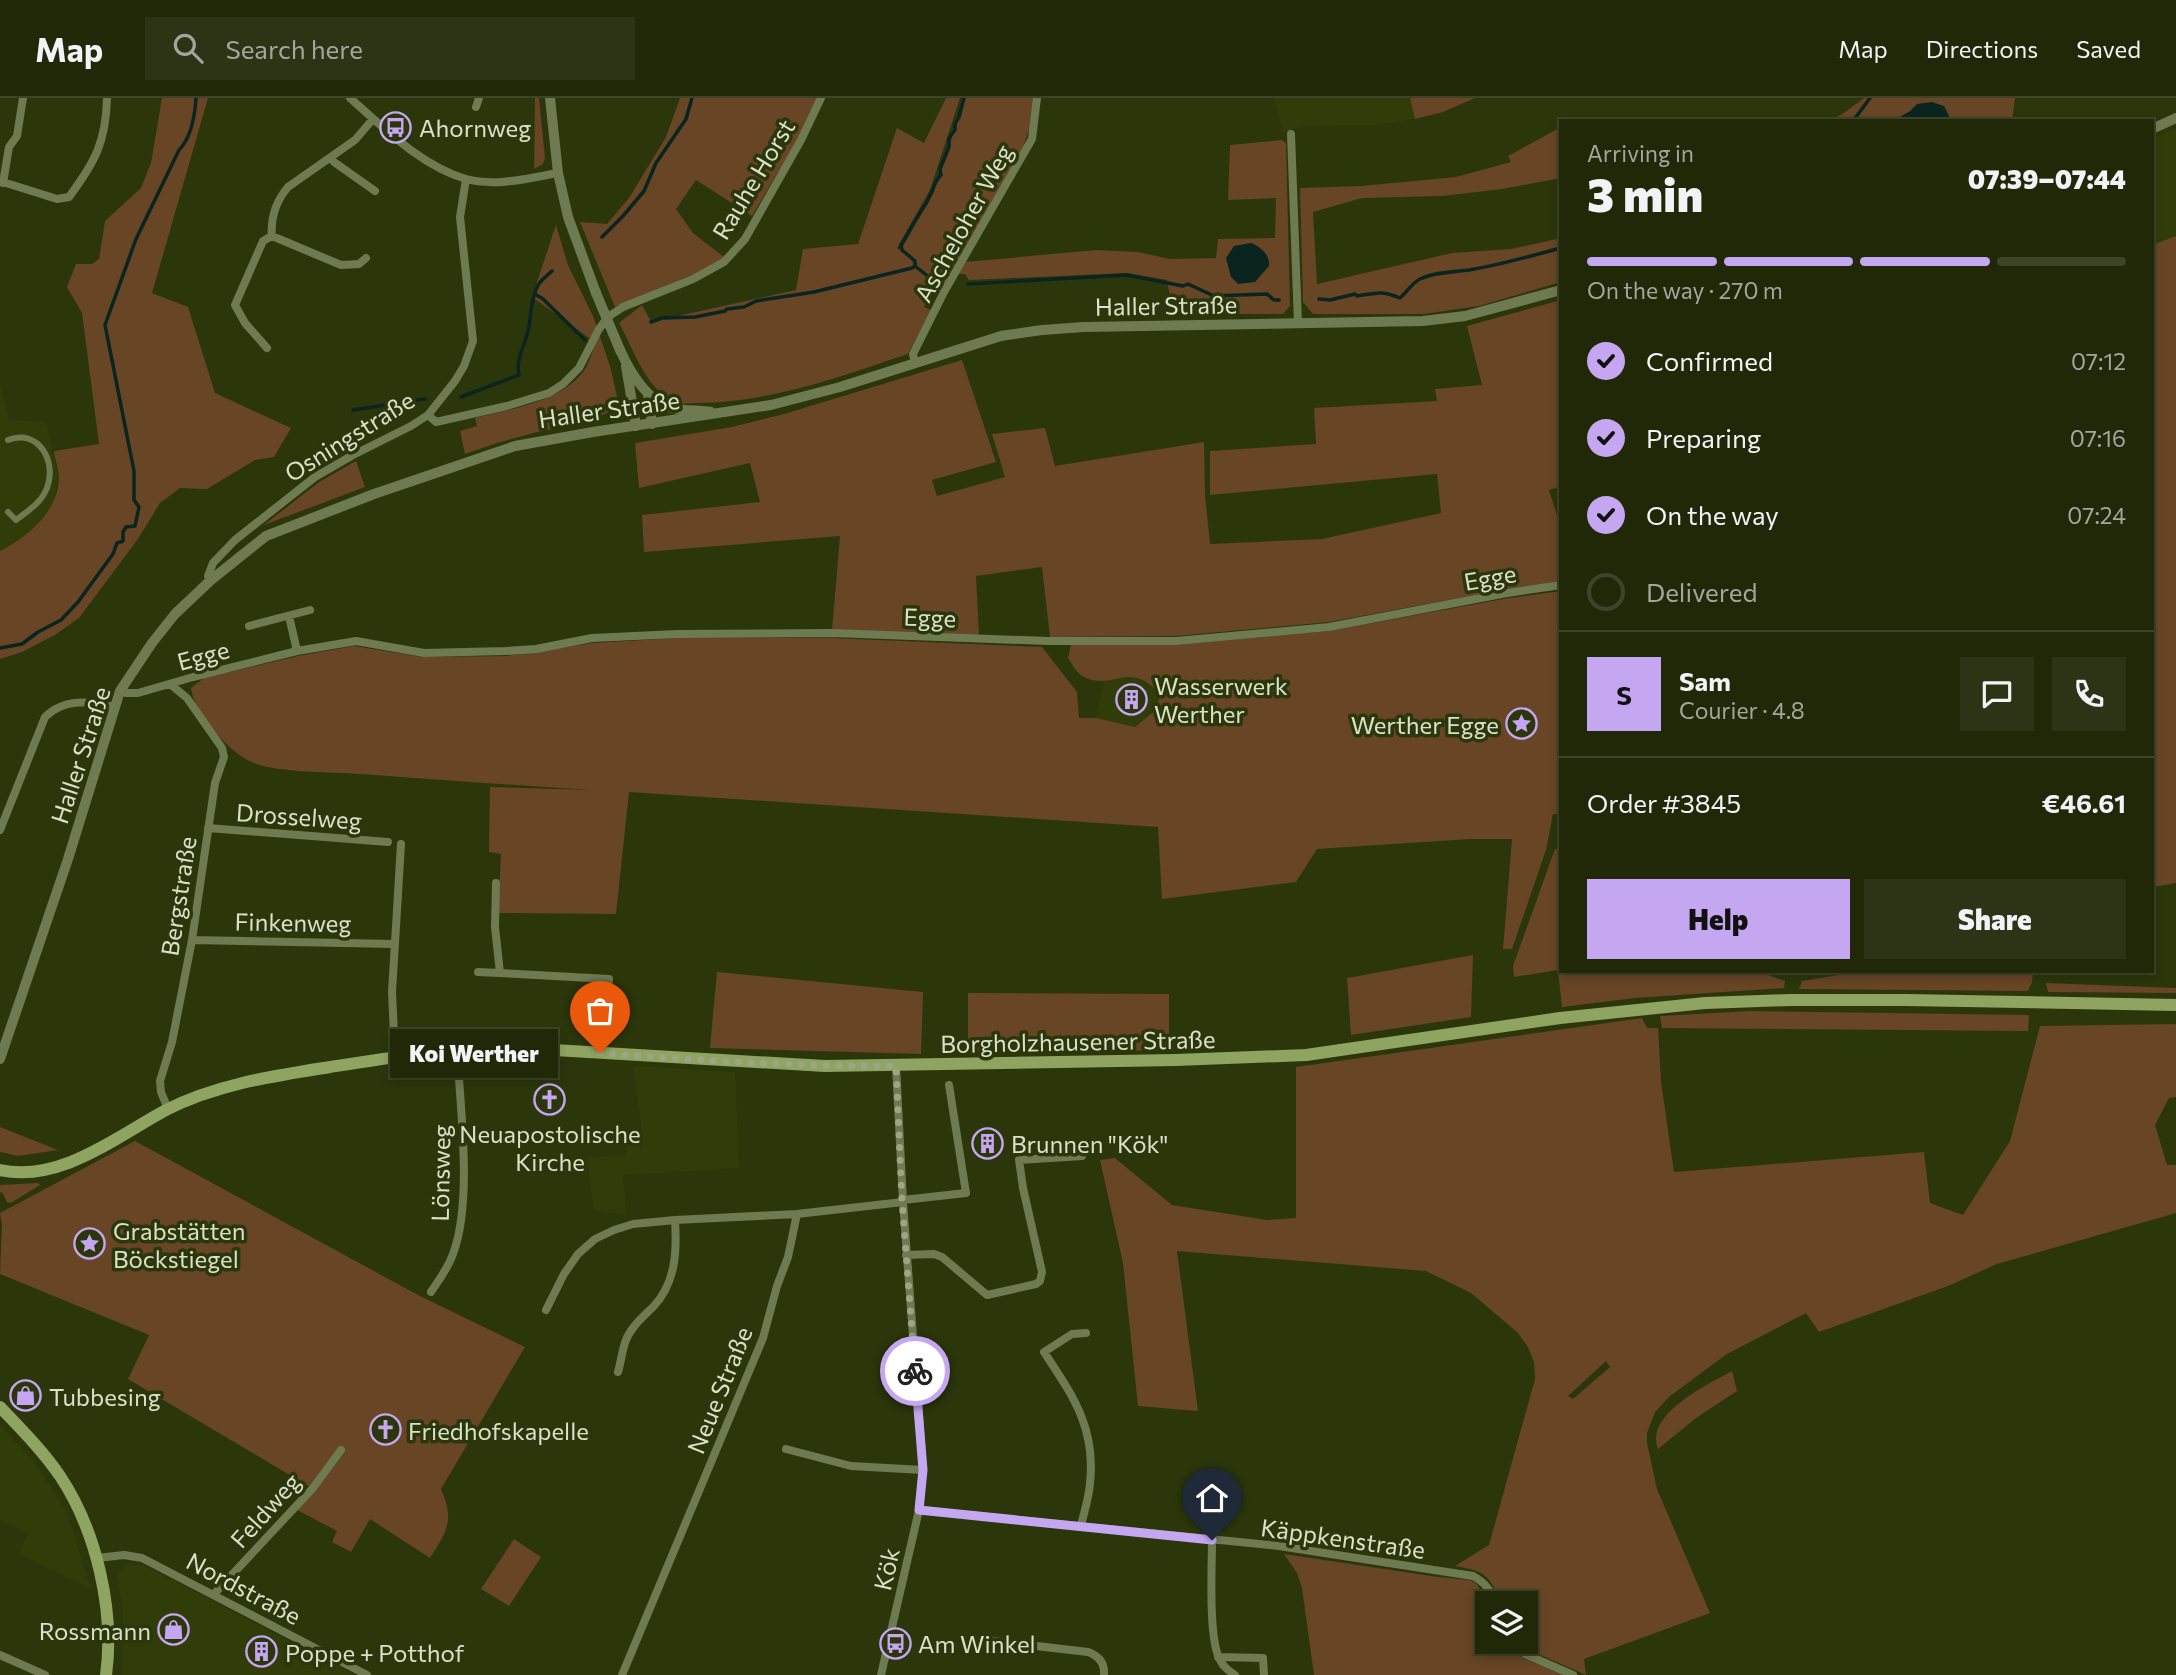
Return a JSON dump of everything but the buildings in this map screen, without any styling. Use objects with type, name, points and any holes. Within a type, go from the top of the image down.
[{"type":"main road","name":"Borgholzhausener Straße","points":[[0,1170],[33,1171],[57,1166],[95,1151],[168,1109],[222,1088],[395,1056],[457,1049],[504,1047],[825,1066],[1242,1059],[1306,1055],[1560,1018],[1705,1003],[1906,1000],[2176,1005]]},
{"type":"main road","points":[[0,1407],[33,1442],[62,1480],[83,1519],[97,1558],[106,1611],[106,1675]]},
{"type":"street","points":[[23,98],[17,136],[4,148],[1,182],[57,199],[69,197],[89,170],[99,150],[107,125],[107,98]]},
{"type":"street","points":[[550,98],[558,173],[568,217],[626,363],[648,394],[662,404],[675,409],[725,414]]},
{"type":"street","name":"Rauhe Horst","points":[[428,415],[436,422],[507,406],[549,393],[579,368],[608,317],[623,307],[693,279],[724,262],[745,239],[801,140],[821,98]]},
{"type":"street","name":"Ascheloher Weg","points":[[915,363],[913,354],[944,292],[1032,139],[1038,98]]},
{"type":"street","points":[[352,99],[373,119],[433,165],[466,179],[508,181],[558,173]]},
{"type":"street","points":[[2154,128],[2176,118]]},
{"type":"street","points":[[272,236],[271,223],[288,187],[355,140],[373,119]]},
{"type":"street","points":[[1291,134],[1298,323]]},
{"type":"street","points":[[330,158],[375,191]]},
{"type":"street","name":"Osningstraße","points":[[211,580],[209,571],[224,551],[315,477],[428,415],[460,373],[470,354],[473,341],[460,217],[466,179]]},
{"type":"street","points":[[267,348],[245,323],[235,305],[263,240],[272,236],[341,265],[359,264],[366,258]]},
{"type":"street","name":"Haller Straße","points":[[0,1059],[68,859],[120,691],[175,614],[211,580],[266,536],[374,494],[514,446],[771,405],[840,387],[1001,336],[1084,327],[1423,321],[1465,316],[1559,291]]},
{"type":"street","points":[[626,363],[636,426]]},
{"type":"street","points":[[648,394],[652,424]]},
{"type":"street","points":[[8,440],[24,437],[39,444],[47,454],[49,473],[46,489],[34,507],[16,520],[8,512]]},
{"type":"street","name":"Egge","points":[[120,691],[131,694],[297,651],[356,641],[424,653],[536,649],[592,638],[698,634],[832,633],[1048,641],[1176,641],[1329,627],[1559,585]]},
{"type":"street","name":"Egge","points":[[249,626],[310,610]]},
{"type":"street","points":[[289,616],[297,651]]},
{"type":"street","points":[[187,698],[189,683],[193,677]]},
{"type":"street","name":"Bergstraße","points":[[168,1109],[160,1081],[172,1042],[192,940],[215,783],[224,752],[187,698],[170,684]]},
{"type":"street","points":[[0,830],[45,717],[57,708],[80,701],[114,707]]},
{"type":"street","name":"Drosselweg","points":[[208,828],[388,842]]},
{"type":"street","points":[[395,1056],[392,992],[401,844]]},
{"type":"street","points":[[496,883],[495,928],[500,973]]},
{"type":"street","name":"Finkenweg","points":[[192,940],[394,944]]},
{"type":"street","points":[[478,972],[609,979],[600,1053]]},
{"type":"street","name":"Lönsweg","points":[[431,1292],[453,1255],[460,1226],[463,1180],[457,1049]]},
{"type":"street","name":"Kök","points":[[881,1675],[919,1510],[923,1470],[906,1255],[896,1066]]},
{"type":"street","points":[[546,1310],[564,1274],[578,1254],[595,1239],[633,1224],[797,1214],[966,1193],[949,1085]]},
{"type":"street","points":[[906,1255],[934,1254],[942,1257],[987,1295],[1036,1284],[1040,1281],[1042,1272],[1019,1160],[1082,1156]]},
{"type":"street","name":"Neue Straße","points":[[622,1675],[763,1338],[788,1257],[797,1214]]},
{"type":"street","points":[[618,1372],[625,1342],[631,1331],[659,1300],[670,1277],[676,1259],[675,1220]]},
{"type":"street","points":[[1081,1526],[1090,1484],[1091,1443],[1083,1416],[1072,1394],[1044,1352],[1072,1334],[1086,1333]]},
{"type":"street","points":[[786,1449],[851,1466],[923,1470]]},
{"type":"street","name":"Feldweg","points":[[214,1594],[313,1488],[341,1450]]},
{"type":"street","name":"Käppkenstraße","points":[[919,1510],[1279,1546],[1473,1576],[1482,1580],[1491,1591]]},
{"type":"street","points":[[1212,1540],[1213,1625],[1218,1657],[1223,1671],[1235,1675]]},
{"type":"street","name":"Nordstraße","points":[[97,1558],[124,1555],[142,1558],[367,1675]]},
{"type":"street","points":[[985,1640],[1095,1654],[1101,1659],[1104,1675]]},
{"type":"street","points":[[1525,1654],[1573,1675]]},
{"type":"street","points":[[0,1655],[45,1675]]},
{"type":"street","points":[[1218,1657],[1263,1658],[1264,1675]]},
{"type":"shaded area","points":[[162,98],[208,98],[152,293],[188,307],[215,393],[291,428],[274,457],[255,460],[207,489],[180,488],[160,503],[138,539],[79,618],[55,635],[22,652],[0,659],[0,551],[30,531],[53,503],[59,479],[54,451],[99,444],[82,313],[67,287],[76,264],[92,264],[99,259],[105,221],[141,188],[151,163]]},
{"type":"shaded area","points":[[535,98],[539,98],[545,158],[543,164],[534,169]]},
{"type":"shaded area","points":[[680,98],[818,98],[797,140],[752,216],[696,180],[676,209],[693,233],[725,258],[615,307],[580,222],[607,224],[629,198],[666,137]]},
{"type":"shaded area","points":[[946,98],[960,98],[930,190],[897,248],[899,250],[934,192],[965,98],[1034,98],[1030,127],[1022,150],[942,290],[935,287],[924,307],[931,310],[908,354],[805,387],[753,398],[682,404],[663,395],[647,377],[619,323],[642,305],[650,320],[796,290],[803,249],[858,244],[897,128],[924,143]]},
{"type":"shaded area","points":[[1274,98],[1410,98],[1415,119],[1374,125],[1304,126],[1283,132]]},
{"type":"shaded area","points":[[1410,98],[1475,98],[1443,112],[1415,119]]},
{"type":"shaded area","points":[[1864,98],[2015,98],[2012,119],[1833,119]]},
{"type":"shaded area","points":[[1559,128],[1559,178],[1442,196],[1362,198],[1313,212],[1317,284],[1452,253],[1511,249],[1559,238],[1559,283],[1479,306],[1424,314],[1313,314],[1303,302],[1300,188],[1361,186],[1456,177],[1511,162],[1508,156]]},
{"type":"shaded area","points":[[2176,128],[2176,236],[2154,245],[2154,138]]},
{"type":"shaded area","points":[[1282,140],[1286,143],[1290,306],[1283,314],[1173,314],[1167,280],[1127,273],[969,280],[965,274],[959,274],[965,262],[1096,250],[1138,252],[1170,259],[1216,258],[1218,239],[1275,238],[1276,198],[1228,200],[1230,145]]},
{"type":"shaded area","points":[[556,225],[568,265],[593,316],[610,366],[618,401],[615,409],[586,423],[537,432],[465,454],[460,431],[477,426],[475,418],[536,402],[564,389],[576,380],[590,359],[596,343],[532,297]]},
{"type":"shaded area","points":[[2176,236],[2176,883],[2154,887],[2154,244]]},
{"type":"shaded area","points":[[1559,301],[1559,487],[1549,490],[1559,522],[1559,582],[1507,589],[1329,622],[1176,636],[1050,637],[1042,567],[976,576],[979,635],[832,630],[840,536],[644,552],[642,515],[760,502],[750,463],[639,488],[635,443],[732,427],[784,414],[962,360],[996,462],[932,480],[937,496],[1005,477],[992,434],[1045,428],[1055,466],[1204,442],[1205,495],[1210,544],[1322,539],[1441,513],[1437,474],[1210,495],[1210,451],[1316,444],[1314,408],[1437,401],[1435,389],[1482,385],[1467,326]]},
{"type":"shaded area","points":[[0,385],[9,420],[46,422],[59,479],[53,504],[35,527],[13,545],[0,551]]},
{"type":"shaded area","points":[[356,461],[365,487],[264,525],[319,482]]},
{"type":"shaded area","points":[[1559,591],[1559,814],[1553,814],[1546,850],[1512,949],[1503,949],[1512,839],[1470,839],[1317,849],[1296,882],[1162,899],[1158,827],[629,792],[616,914],[498,913],[501,854],[489,852],[490,787],[591,790],[306,772],[265,766],[245,758],[224,742],[199,709],[191,688],[204,678],[354,646],[422,657],[507,656],[593,643],[677,638],[832,638],[1042,647],[1077,692],[1079,718],[1096,718],[1135,727],[1158,708],[1159,694],[1139,678],[1103,681],[1082,676],[1068,658],[1071,645],[1176,645],[1329,631]]},
{"type":"shaded area","points":[[1140,677],[1150,682],[1159,694],[1158,708],[1135,727],[1096,718],[1104,681]]},
{"type":"shaded area","points":[[1555,849],[1559,849],[1559,973],[1763,973],[1785,981],[1784,988],[1635,998],[1562,1007],[1558,970],[1514,977],[1513,966]]},
{"type":"shaded area","points":[[1473,955],[1471,1017],[1351,1035],[1347,978]]},
{"type":"shaded area","points":[[717,972],[923,992],[921,1054],[710,1048]]},
{"type":"shaded area","points":[[2033,973],[2028,991],[1799,989],[1802,981],[1838,975]]},
{"type":"shaded area","points":[[2046,983],[2176,988],[2176,993],[2048,992]]},
{"type":"shaded area","points":[[968,993],[1169,994],[1169,1050],[968,1054]]},
{"type":"shaded area","points":[[1751,1011],[2029,1015],[2028,1031],[1662,1028],[1660,1016]]},
{"type":"shaded area","points":[[1642,1018],[1647,1028],[1658,1028],[1661,1081],[1674,1172],[1924,1152],[1930,1203],[1963,1215],[2010,1141],[2040,1026],[2176,1024],[2176,1097],[2169,1098],[2155,1125],[2167,1165],[2176,1165],[2176,1213],[1997,1264],[1948,1286],[1819,1332],[1806,1313],[1727,1354],[1670,1396],[1655,1412],[1647,1433],[1647,1443],[1657,1489],[1710,1613],[1584,1659],[1586,1675],[1538,1654],[1538,1591],[1495,1591],[1485,1576],[1455,1566],[1489,1545],[1535,1379],[1534,1362],[1518,1333],[1471,1293],[1426,1271],[1177,1251],[1198,1411],[1138,1406],[1123,1263],[1100,1160],[1115,1158],[1172,1205],[1267,1220],[1296,1218],[1296,1067]],"holes":[[[1606,1361],[1610,1367],[1573,1399],[1568,1396]]]},
{"type":"shaded area","points":[[633,1066],[735,1072],[739,1168],[623,1175],[626,1215],[594,1210],[587,1158],[626,1155],[625,1134],[642,1133]]},
{"type":"shaded area","points":[[0,1127],[58,1150],[18,1156],[0,1152]]},
{"type":"shaded area","points":[[135,1141],[418,1295],[525,1347],[441,1489],[448,1509],[447,1525],[430,1558],[370,1519],[351,1552],[332,1542],[337,1531],[297,1510],[315,1490],[128,1379],[149,1335],[0,1274],[0,1213]]},
{"type":"shaded area","points":[[0,1185],[40,1185],[11,1203],[0,1193]]},
{"type":"shaded area","points":[[1732,1371],[1737,1391],[1696,1418],[1658,1449],[1656,1436],[1660,1424],[1669,1412],[1695,1392]]},
{"type":"shaded area","points":[[0,1424],[37,1466],[66,1510],[91,1589],[18,1554],[28,1533],[0,1520]]},
{"type":"shaded area","points":[[514,1539],[541,1557],[509,1606],[481,1589]]},
{"type":"shaded area","points":[[1284,1554],[1470,1580],[1477,1584],[1481,1591],[1475,1591],[1475,1654],[1518,1654],[1563,1675],[1314,1675],[1302,1588],[1297,1573]]},
{"type":"shaded area","points":[[128,1564],[146,1566],[354,1675],[122,1675],[123,1612],[117,1572]]},
{"type":"water","points":[[1932,102],[1944,106],[1950,118],[1900,119],[1917,104]]},
{"type":"water","points":[[1251,243],[1264,252],[1269,266],[1255,282],[1238,284],[1231,277],[1226,258],[1234,246]]},
{"type":"waterway","points":[[0,648],[22,644],[61,620],[78,602],[113,554],[117,543],[123,541],[126,527],[135,526],[139,507],[134,500],[134,471],[105,325],[136,239],[189,132],[196,98]]},
{"type":"waterway","points":[[602,237],[644,191],[656,163],[686,119],[692,98]]},
{"type":"waterway","points":[[651,322],[662,318],[695,317],[744,307],[756,301],[814,292],[915,266],[915,261],[902,250],[901,245],[941,175],[940,169],[949,147],[949,138],[955,130],[964,98]]},
{"type":"waterway","points":[[1852,119],[1870,98]]},
{"type":"waterway","points":[[1319,299],[1379,293],[1400,298],[1414,283],[1426,277],[1492,266],[1559,249]]},
{"type":"waterway","points":[[915,266],[939,285]]},
{"type":"waterway","points":[[461,397],[519,375],[520,356],[537,287],[552,271]]},
{"type":"waterway","points":[[968,284],[1127,275],[1183,286],[1188,284],[1214,296],[1267,294],[1274,300],[1279,300]]},
{"type":"waterway","points":[[535,294],[585,340]]},
{"type":"waterway","points":[[353,410],[425,399]]},
{"type":"way so far","points":[[600,1053],[762,1064],[896,1066],[902,1200],[915,1371]]},
{"type":"place","name":"Ahornweg","points":[[396,127]]},
{"type":"place","name":"Wasserwerk Werther","points":[[1131,699]]},
{"type":"place","name":"Werther Egge","points":[[1522,724]]},
{"type":"place","name":"Koi Werther","points":[[600,1053]]},
{"type":"place","name":"Neuapostolische Kirche","points":[[550,1099]]},
{"type":"place","name":"Brunnen \"Kök\"","points":[[988,1143]]},
{"type":"place","name":"Grabstätten Böckstiegel","points":[[90,1244]]},
{"type":"place","name":"Tubbesing","points":[[26,1396]]},
{"type":"place","name":"Friedhofskapelle","points":[[385,1430]]},
{"type":"place","name":"Rossmann","points":[[174,1630]]},
{"type":"place","name":"Am Winkel","points":[[895,1643]]},
{"type":"place","name":"Poppe + Potthof","points":[[262,1652]]},
{"type":"route","points":[[915,1371],[923,1470],[919,1510],[1212,1540]]}]
